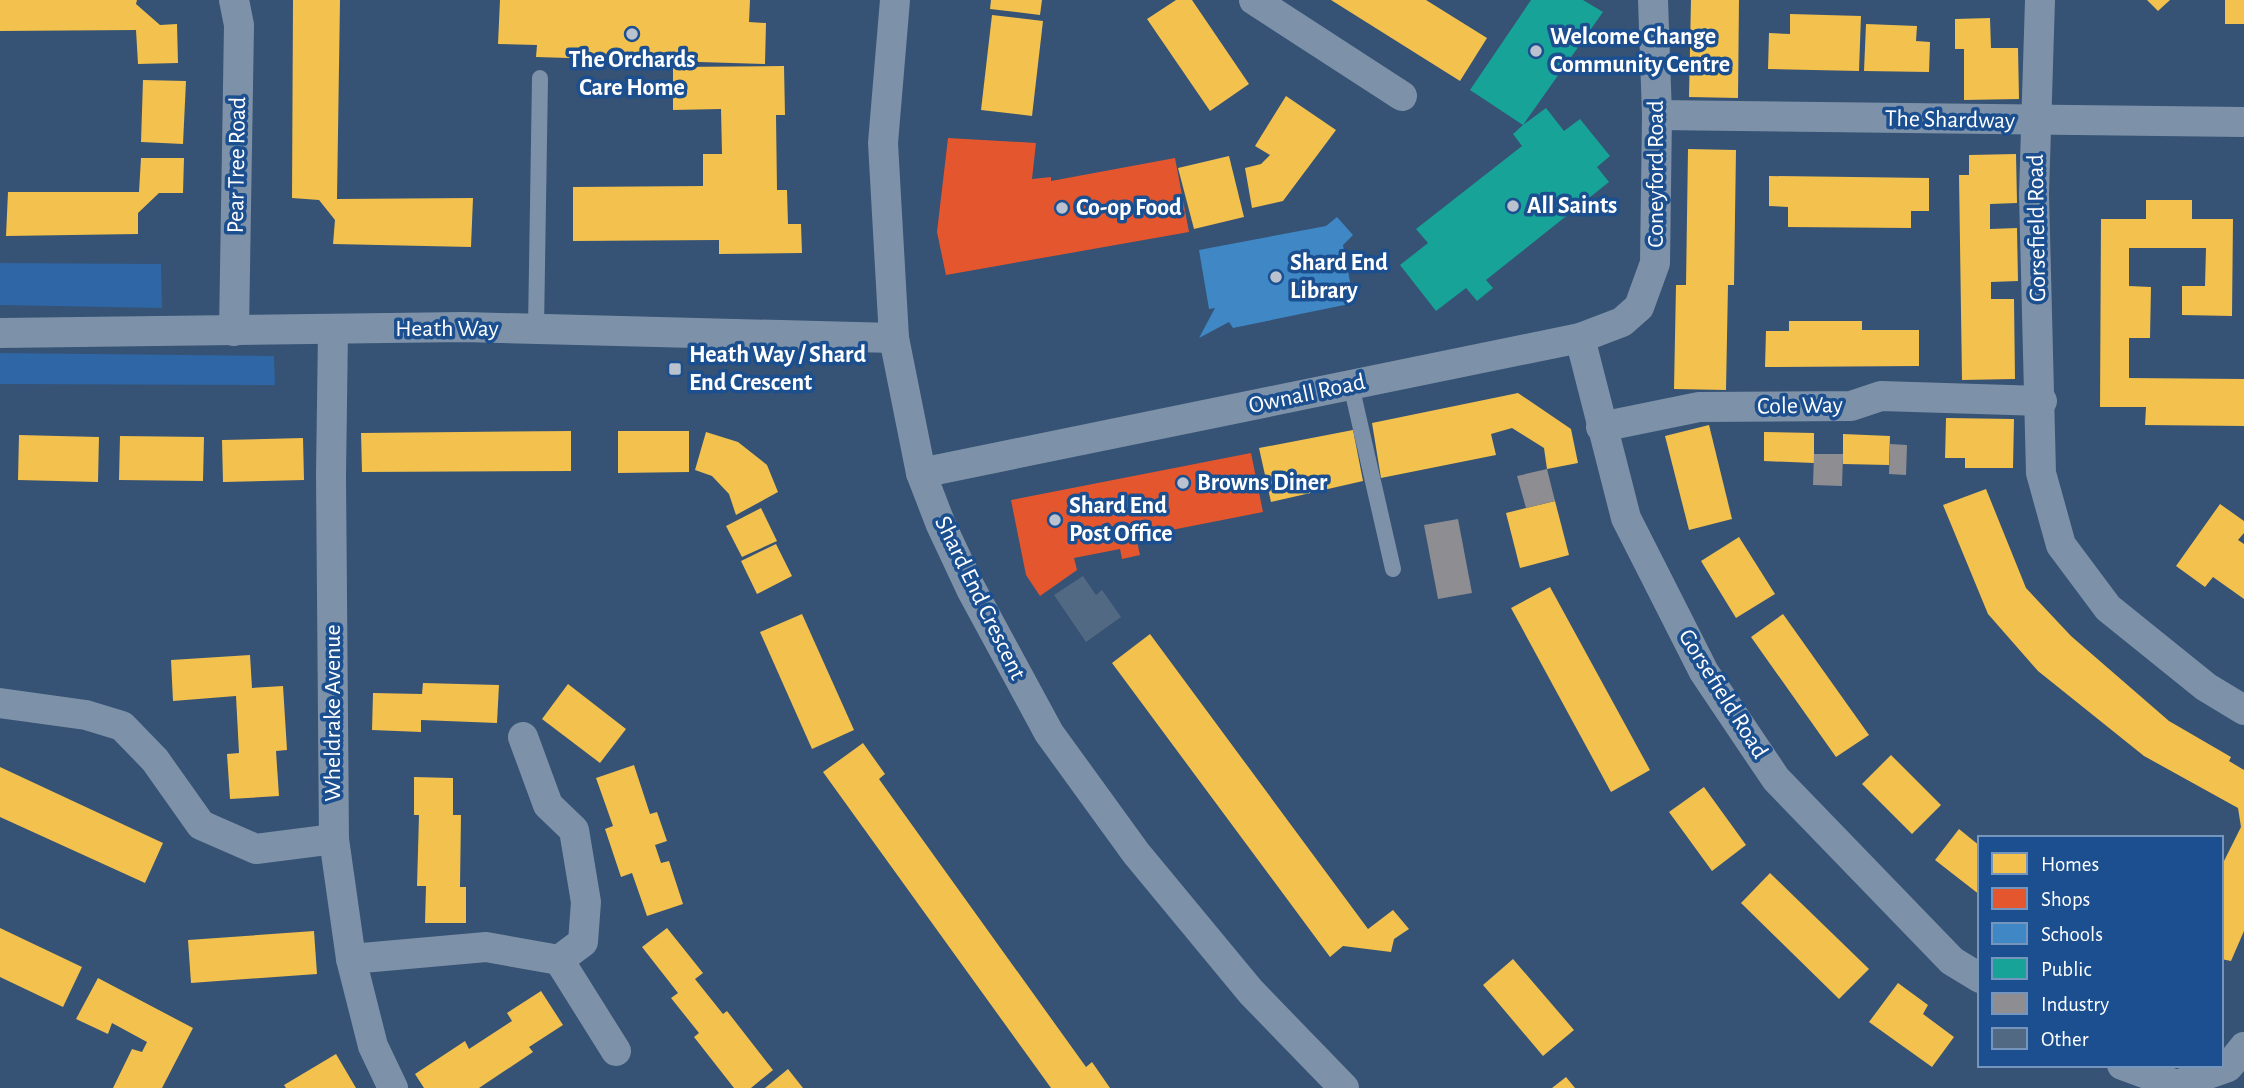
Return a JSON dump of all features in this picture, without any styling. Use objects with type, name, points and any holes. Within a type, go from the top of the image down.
[{"type":"street","name":"Pear Tree Road","points":[[234,0],[239,25],[234,331]]},
{"type":"street","name":"Shard End Crescent","points":[[895,0],[883,143],[894,338],[922,473],[971,589],[1049,733],[1136,853],[1251,992],[1344,1088]]},
{"type":"street","points":[[1254,0],[1402,96]]},
{"type":"street","name":"Coneyford Road","points":[[1653,0],[1657,115],[1655,263]]},
{"type":"street","points":[[2036,121],[2040,0]]},
{"type":"street","name":"The Shardway","points":[[1657,115],[2244,122]]},
{"type":"street","name":"Gorsefield Road","points":[[2036,121],[2034,194],[2042,401],[2041,473],[2061,545],[2108,608],[2206,687],[2244,710]]},
{"type":"street","name":"Ownall Road","points":[[922,473],[1580,338],[1622,322],[1639,307],[1655,263]]},
{"type":"street","name":"Heath Way","points":[[0,333],[536,329],[894,338]]},
{"type":"street","name":"Wheldrake Avenue","points":[[333,330],[334,839],[351,959],[373,1046],[393,1088]]},
{"type":"street","name":"Gorsefield Road","points":[[1580,338],[1626,518],[1704,672],[1769,769],[1952,961],[1978,977]]},
{"type":"street","name":"Cole Way","points":[[1601,427],[1699,407],[1851,406],[1881,396],[2042,401]]},
{"type":"street","points":[[0,704],[86,715],[121,726],[155,761],[201,825],[256,849],[334,839]]},
{"type":"street","points":[[351,959],[486,947],[559,960],[583,942],[586,902],[574,830],[548,805],[523,737]]},
{"type":"street","points":[[559,960],[616,1051]]},
{"type":"street","points":[[2128,1067],[2177,1085],[2228,1067],[2244,1047]]},
{"type":"lane","points":[[536,329],[540,78]]},
{"type":"lane","points":[[1351,385],[1393,569]]},
{"type":"shaded area","points":[[0,263],[161,264],[162,308],[0,305]]},
{"type":"shaded area","points":[[0,353],[274,356],[275,385],[0,384]]},
{"type":"building: Homes","points":[[0,0],[137,0],[136,4],[160,25],[177,24],[178,63],[138,64],[136,30],[0,31]]},
{"type":"building: Homes","points":[[293,0],[340,0],[337,199],[473,198],[471,247],[333,244],[335,220],[319,200],[292,198]]},
{"type":"building: Homes","name":"The Orchards Care Home","points":[[500,0],[750,0],[749,22],[766,23],[765,64],[536,57],[537,45],[498,44]]},
{"type":"building: Homes","points":[[991,0],[1042,0],[1040,15],[990,9]]},
{"type":"building: Homes","points":[[1176,0],[1192,0],[1249,84],[1210,111],[1147,19]]},
{"type":"building: Homes","points":[[1331,0],[1426,0],[1487,38],[1460,81]]},
{"type":"building: Homes","points":[[1691,0],[1739,0],[1738,98],[1689,97]]},
{"type":"building: Homes","points":[[2147,0],[2170,0],[2158,11]]},
{"type":"building: Homes","points":[[2225,0],[2244,0],[2244,24],[2225,24]]},
{"type":"building: Homes","points":[[1790,14],[1861,16],[1859,71],[1768,69],[1769,33],[1790,34]]},
{"type":"building: Homes","points":[[992,15],[1043,21],[1032,116],[981,110]]},
{"type":"building: Homes","points":[[1990,18],[1991,48],[2018,48],[2019,99],[1964,100],[1964,49],[1955,49],[1955,19]]},
{"type":"building: Homes","points":[[1866,24],[1917,26],[1916,41],[1930,42],[1929,72],[1864,71]]},
{"type":"building: Homes","points":[[784,66],[785,115],[776,115],[777,190],[787,190],[788,224],[801,224],[802,253],[719,254],[719,240],[573,241],[573,187],[703,186],[703,154],[722,154],[721,109],[673,110],[673,67]]},
{"type":"building: Homes","points":[[143,80],[186,81],[183,144],[141,142]]},
{"type":"building: Homes","points":[[1286,96],[1336,130],[1283,201],[1252,208],[1245,168],[1261,164],[1270,155],[1255,146]]},
{"type":"building: Homes","points":[[1688,149],[1736,150],[1734,285],[1728,285],[1726,390],[1674,389],[1676,285],[1686,285]]},
{"type":"building: Homes","points":[[2016,154],[2017,203],[1990,204],[1990,229],[2017,228],[2018,281],[1991,282],[1991,299],[2014,299],[2015,379],[1962,380],[1959,175],[1969,175],[1969,155]]},
{"type":"building: Homes","points":[[1229,156],[1244,217],[1194,229],[1178,168]]},
{"type":"building: Homes","points":[[141,158],[184,158],[183,193],[159,193],[138,213],[138,234],[6,236],[8,192],[139,192]]},
{"type":"building: Homes","points":[[1769,176],[1929,178],[1929,211],[1911,211],[1911,228],[1788,227],[1788,207],[1769,206]]},
{"type":"building: Homes","points":[[2146,200],[2192,200],[2192,219],[2233,219],[2232,316],[2182,315],[2182,286],[2205,286],[2206,248],[2129,248],[2129,286],[2151,287],[2150,338],[2129,338],[2129,378],[2244,379],[2244,426],[2145,425],[2146,407],[2100,407],[2101,219],[2146,219]]},
{"type":"building: Homes","points":[[1789,321],[1862,321],[1862,330],[1919,330],[1919,366],[1765,367],[1766,331],[1789,331]]},
{"type":"building: Homes","points":[[1518,393],[1571,429],[1578,463],[1547,469],[1544,448],[1512,428],[1491,434],[1496,455],[1381,478],[1372,423]]},
{"type":"building: Homes","points":[[1946,418],[2014,419],[2013,468],[1965,468],[1965,458],[1945,458]]},
{"type":"building: Homes","points":[[1709,425],[1732,519],[1689,530],[1665,436]]},
{"type":"building: Homes","points":[[1353,430],[1363,481],[1271,502],[1259,448]]},
{"type":"building: Homes","points":[[571,431],[571,471],[362,472],[361,433]]},
{"type":"building: Homes","points":[[618,431],[689,431],[689,472],[618,473]]},
{"type":"building: Homes","points":[[706,432],[738,442],[767,465],[778,492],[736,515],[729,494],[712,476],[695,470]]},
{"type":"building: Homes","points":[[1764,432],[1814,433],[1814,463],[1764,461]]},
{"type":"building: Homes","points":[[1843,434],[1890,436],[1889,465],[1843,464]]},
{"type":"building: Homes","points":[[19,435],[99,437],[98,482],[18,480]]},
{"type":"building: Homes","points":[[120,436],[204,437],[203,481],[119,480]]},
{"type":"building: Homes","points":[[303,438],[304,480],[223,482],[222,440]]},
{"type":"building: Homes","points":[[1986,489],[2026,588],[2071,636],[2169,721],[2231,757],[2229,761],[2244,770],[2244,931],[2231,961],[2223,959],[2223,863],[2241,827],[2238,808],[2144,756],[2038,671],[1988,614],[1943,505]]},
{"type":"building: Homes","points":[[1555,501],[1569,555],[1520,568],[1506,513]]},
{"type":"building: Homes","points":[[2220,504],[2244,521],[2244,533],[2238,540],[2244,544],[2244,599],[2213,577],[2205,587],[2176,566]]},
{"type":"building: Homes","points":[[761,508],[777,541],[742,557],[726,526]]},
{"type":"building: Homes","points":[[1739,537],[1775,594],[1736,618],[1701,561]]},
{"type":"building: Homes","points":[[776,544],[792,576],[757,594],[741,561]]},
{"type":"building: Homes","points":[[1550,587],[1650,770],[1611,792],[1511,608]]},
{"type":"building: Homes","points":[[802,614],[854,730],[812,749],[760,632]]},
{"type":"building: Homes","points":[[1783,614],[1869,735],[1836,757],[1751,637]]},
{"type":"building: Homes","points":[[1150,634],[1368,929],[1393,910],[1409,929],[1394,939],[1391,952],[1343,946],[1330,957],[1112,663]]},
{"type":"building: Homes","points":[[250,655],[252,688],[283,686],[287,750],[276,751],[279,796],[230,799],[227,754],[239,753],[236,696],[173,701],[171,660]]},
{"type":"building: Homes","points":[[423,683],[499,685],[497,723],[421,720],[421,732],[372,730],[373,693],[422,694]]},
{"type":"building: Homes","points":[[568,684],[626,729],[600,763],[542,719]]},
{"type":"building: Homes","points":[[863,743],[885,774],[879,779],[1086,1067],[1092,1062],[1110,1088],[1051,1088],[823,772]]},
{"type":"building: Homes","points":[[1891,755],[1941,805],[1912,834],[1862,784]]},
{"type":"building: Homes","points":[[634,765],[650,814],[657,812],[667,841],[655,845],[661,863],[669,861],[683,904],[647,916],[632,873],[621,877],[605,829],[613,826],[596,778]]},
{"type":"building: Homes","points":[[0,767],[163,843],[145,883],[0,817]]},
{"type":"building: Homes","points":[[414,777],[453,778],[453,815],[461,815],[460,887],[466,887],[466,923],[425,923],[426,886],[417,886],[419,815],[414,815]]},
{"type":"building: Homes","points":[[1704,787],[1746,845],[1712,871],[1669,812]]},
{"type":"building: Homes","points":[[1959,829],[1978,844],[1978,893],[1935,860]]},
{"type":"building: Homes","points":[[1770,873],[1869,969],[1839,999],[1741,903]]},
{"type":"building: Homes","points":[[0,928],[82,967],[63,1007],[0,977]]},
{"type":"building: Homes","points":[[667,928],[703,973],[695,979],[723,1014],[727,1011],[773,1070],[751,1088],[734,1088],[694,1037],[699,1033],[671,998],[678,993],[642,947]]},
{"type":"building: Homes","points":[[314,931],[317,974],[191,983],[188,940]]},
{"type":"building: Homes","points":[[1513,959],[1574,1030],[1543,1056],[1483,985]]},
{"type":"building: Homes","points":[[98,978],[193,1028],[162,1088],[113,1088],[132,1049],[142,1052],[147,1042],[112,1023],[108,1034],[76,1019]]},
{"type":"building: Homes","points":[[1898,983],[1928,1005],[1923,1014],[1954,1037],[1932,1067],[1869,1022]]},
{"type":"building: Homes","points":[[541,991],[563,1025],[529,1047],[533,1052],[479,1088],[424,1088],[415,1074],[465,1041],[469,1049],[512,1021],[507,1013]]},
{"type":"building: Homes","points":[[336,1054],[356,1088],[286,1088],[284,1085]]},
{"type":"building: Homes","points":[[788,1069],[803,1088],[765,1088]]},
{"type":"building: Homes","points":[[1566,1077],[1575,1088],[1552,1088]]},
{"type":"building: Shops","name":"Co-op Food","points":[[948,138],[1036,143],[1032,179],[1051,177],[1051,181],[1175,158],[1189,232],[946,275],[937,232]]},
{"type":"building: Shops","points":[[1251,453],[1263,512],[1136,537],[1140,555],[1122,559],[1120,549],[1074,558],[1077,570],[1040,596],[1026,575],[1011,500]]},
{"type":"building: Schools","name":"Shard End Library","points":[[1337,217],[1353,235],[1343,245],[1354,303],[1233,328],[1229,322],[1199,338],[1215,308],[1209,309],[1199,250],[1326,226]]},
{"type":"building: Public","name":"Welcome Change Community Centre","points":[[1531,0],[1583,0],[1603,12],[1523,125],[1470,90]]},
{"type":"building: Public","name":"All Saints","points":[[1546,108],[1564,131],[1580,119],[1610,156],[1597,167],[1609,182],[1486,280],[1493,288],[1477,301],[1466,288],[1436,311],[1400,265],[1428,243],[1416,229],[1522,146],[1513,134]]},
{"type":"building: Industry","points":[[1890,444],[1907,445],[1906,475],[1889,474]]},
{"type":"building: Industry","points":[[1814,454],[1843,454],[1842,486],[1813,485]]},
{"type":"building: Industry","points":[[1547,469],[1555,501],[1526,508],[1517,476]]},
{"type":"building: Industry","points":[[1458,519],[1472,593],[1438,599],[1424,525]]},
{"type":"building: Other","points":[[1083,576],[1096,595],[1102,590],[1121,617],[1086,642],[1054,595]]},
{"type":"place","name":"The Orchards Care Home","points":[[632,34]]},
{"type":"place","name":"Welcome Change Community Centre","points":[[1536,51]]},
{"type":"place","name":"All Saints","points":[[1513,206]]},
{"type":"place","name":"Co-op Food","points":[[1062,208]]},
{"type":"place","name":"Shard End Library","points":[[1276,277]]},
{"type":"place","name":"Heath Way / Shard End Crescent","points":[[675,369]]},
{"type":"place","name":"Browns Diner","points":[[1183,483]]},
{"type":"place","name":"Shard End Post Office","points":[[1055,520]]}]
